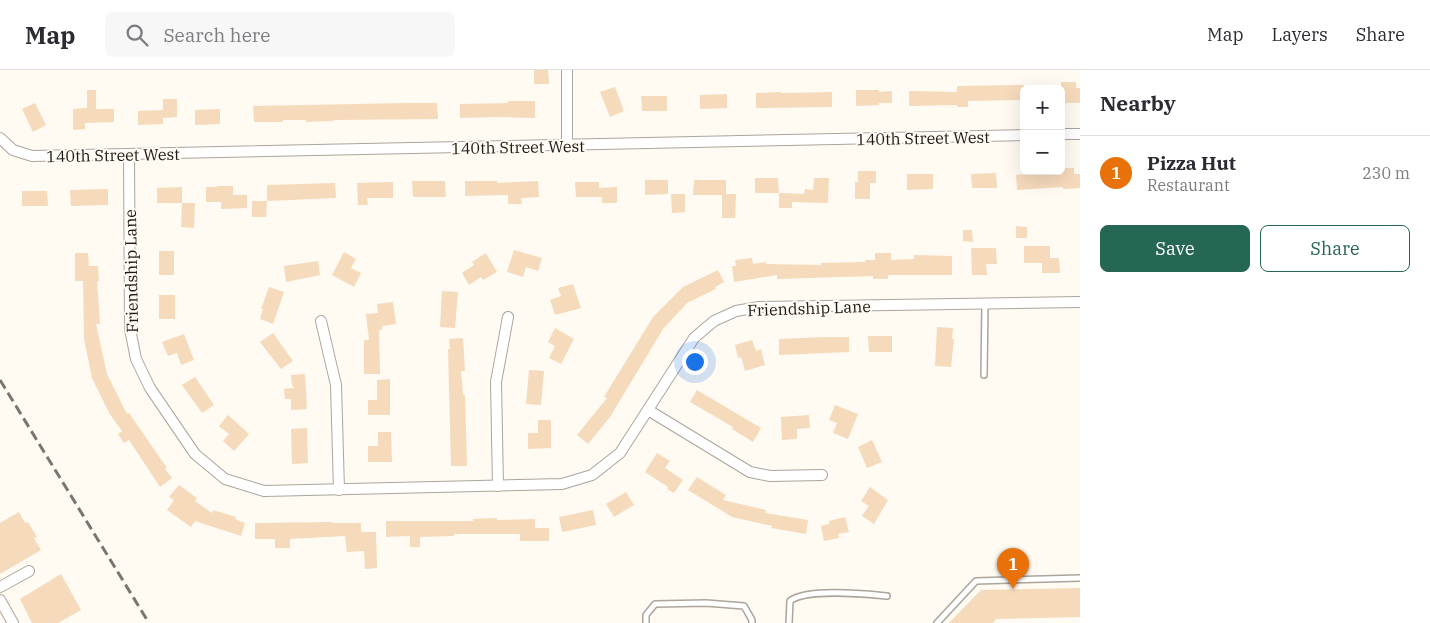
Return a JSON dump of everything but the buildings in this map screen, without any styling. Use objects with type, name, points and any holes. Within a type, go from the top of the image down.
[{"type":"street","points":[[567,70],[567,146]]},
{"type":"street","points":[[1065,134],[1080,134]]},
{"type":"street","name":"140th Street West","points":[[0,138],[13,150],[32,156],[1020,135]]},
{"type":"street","name":"Friendship Lane","points":[[129,155],[130,329],[136,359],[150,388],[195,454],[225,479],[264,491],[562,484],[592,475],[620,453],[694,338],[714,321],[736,311],[759,308],[1080,302]]},
{"type":"street","points":[[498,486],[496,382],[508,317]]},
{"type":"street","points":[[321,321],[336,385],[339,490]]},
{"type":"street","points":[[648,410],[750,472],[770,476],[822,475]]},
{"type":"street","points":[[0,587],[29,570]]},
{"type":"street","points":[[0,600],[13,623]]},
{"type":"lane","points":[[984,375],[985,304]]},
{"type":"lane","points":[[938,623],[976,581],[1080,578]]},
{"type":"lane","points":[[789,623],[790,601],[802,595],[859,594],[888,596]]},
{"type":"lane","points":[[646,623],[646,615],[655,604],[706,603],[744,606],[752,623]]},
{"type":"railway","points":[[0,380],[149,623]]},
{"type":"place","name":"Pizza Hut","points":[[1013,589]]}]
